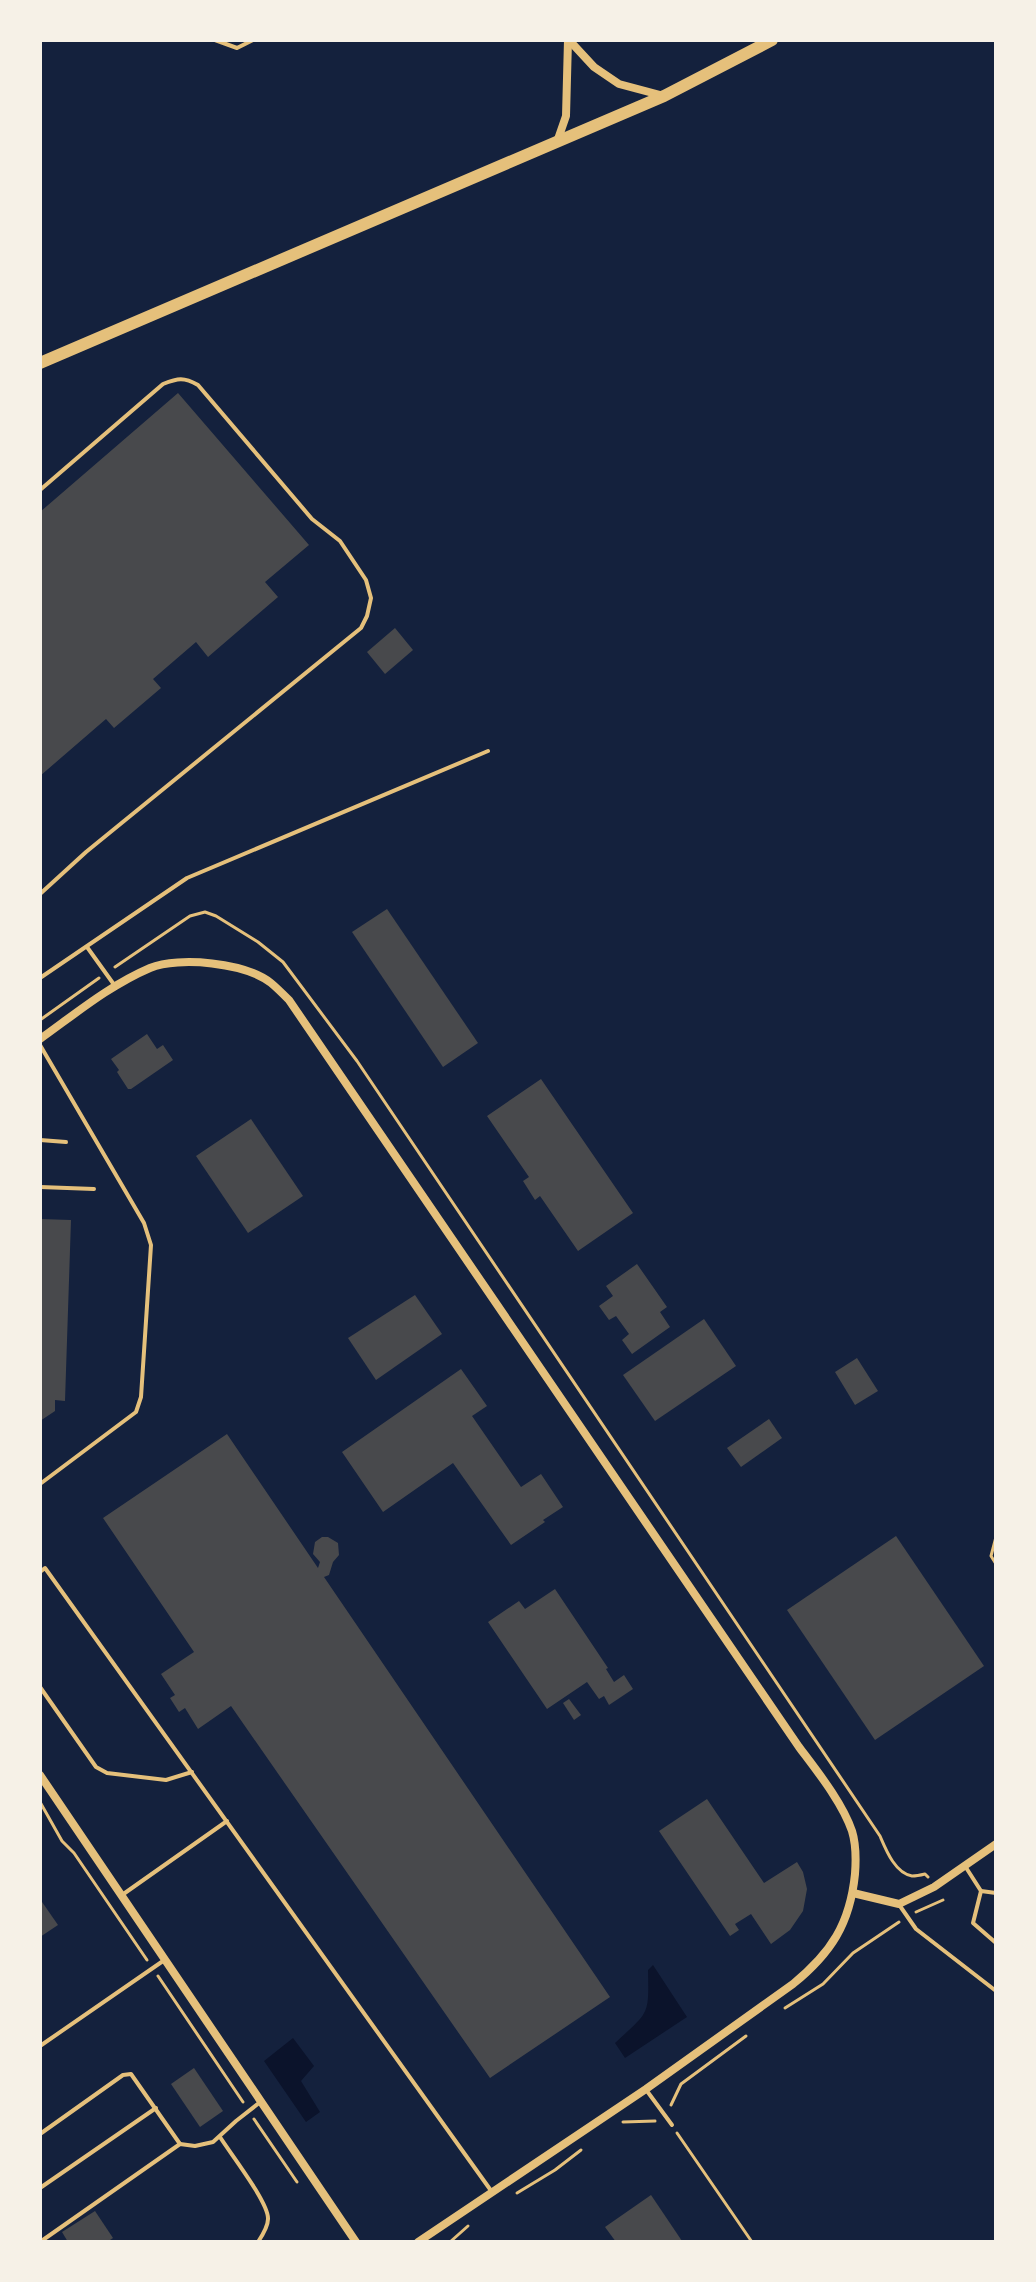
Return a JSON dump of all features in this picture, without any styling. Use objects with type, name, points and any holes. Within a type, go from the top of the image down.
[{"type":"main road","points":[[40,363],[664,96],[772,40]]},
{"type":"street","points":[[568,40],[594,67],[619,84],[664,96]]},
{"type":"street","points":[[556,142],[566,116],[568,40]]},
{"type":"street","points":[[40,1042],[115,986],[154,966],[208,962],[234,967],[269,981],[289,1000],[829,1787],[852,1832],[856,1862],[853,1893],[845,1922],[834,1943],[815,1967],[646,2089],[418,2242]]},
{"type":"street","points":[[40,1775],[356,2242]]},
{"type":"street","points":[[853,1893],[899,1904],[934,1887],[996,1844]]},
{"type":"lane","points":[[215,40],[237,48],[253,40]]},
{"type":"lane","points":[[40,490],[163,384],[187,378],[198,385],[312,519],[340,541],[366,580],[371,598],[361,628],[86,852],[40,894]]},
{"type":"lane","points":[[40,978],[187,878],[488,751]]},
{"type":"lane","points":[[87,947],[115,986]]},
{"type":"lane","points":[[40,1042],[144,1223],[151,1245],[141,1397],[136,1412],[40,1484]]},
{"type":"lane","points":[[40,1140],[66,1142]]},
{"type":"lane","points":[[40,1187],[94,1189]]},
{"type":"lane","points":[[40,1572],[45,1568],[492,2192]]},
{"type":"lane","points":[[40,1687],[96,1767],[107,1773],[166,1780],[192,1772]]},
{"type":"lane","points":[[122,1895],[227,1821]]},
{"type":"lane","points":[[965,1866],[981,1891],[973,1923],[996,1943]]},
{"type":"lane","points":[[981,1891],[996,1893]]},
{"type":"lane","points":[[899,1904],[916,1929],[996,1991]]},
{"type":"lane","points":[[40,2046],[166,1960]]},
{"type":"lane","points":[[40,2134],[123,2075],[131,2074],[180,2144]]},
{"type":"lane","points":[[646,2089],[672,2125]]},
{"type":"lane","points":[[40,2242],[180,2144],[195,2146],[213,2142],[262,2100]]},
{"type":"lane","points":[[40,2188],[156,2108]]},
{"type":"lane","points":[[219,2136],[265,2205],[268,2218],[258,2242]]},
{"type":"path","points":[[996,1537],[991,1556],[996,1564]]},
{"type":"path","points":[[40,1802],[62,1841],[74,1853],[300,2185]]},
{"type":"path","points":[[672,2125],[752,2242]]},
{"type":"water","points":[[653,1965],[687,2017],[625,2058],[615,2043],[645,2012],[648,1970]]},
{"type":"water","points":[[293,2038],[314,2066],[301,2081],[320,2112],[306,2122],[264,2061]]},
{"type":"building","points":[[178,393],[309,545],[265,582],[278,597],[208,657],[196,642],[153,679],[161,688],[114,728],[106,719],[40,776],[40,512]]},
{"type":"building","points":[[395,628],[413,650],[385,674],[367,652]]},
{"type":"building","points":[[387,909],[478,1043],[443,1067],[352,932]]},
{"type":"building","points":[[147,1034],[157,1049],[163,1045],[173,1060],[128,1089],[111,1059]]},
{"type":"building","points":[[541,1079],[633,1213],[578,1251],[540,1196],[535,1200],[523,1181],[529,1177],[487,1116]]},
{"type":"building","points":[[251,1119],[303,1196],[248,1233],[196,1156]]},
{"type":"building","points":[[40,1219],[71,1220],[65,1401],[55,1400],[55,1411],[40,1421]]},
{"type":"building","points":[[637,1264],[667,1307],[660,1312],[670,1327],[632,1354],[622,1340],[629,1334],[616,1316],[609,1320],[599,1306],[613,1296],[606,1286]]},
{"type":"building","points":[[415,1295],[442,1334],[376,1380],[348,1338]]},
{"type":"building","points":[[704,1319],[736,1366],[655,1421],[623,1375]]},
{"type":"building","points":[[857,1358],[878,1391],[855,1405],[835,1372]]},
{"type":"building","points":[[461,1369],[487,1406],[472,1416],[521,1487],[541,1474],[563,1507],[511,1545],[453,1463],[383,1512],[342,1452]]},
{"type":"building","points":[[769,1419],[782,1438],[741,1467],[727,1448]]},
{"type":"building","points":[[227,1434],[318,1568],[320,1562],[313,1554],[315,1542],[328,1537],[338,1543],[339,1555],[329,1575],[324,1577],[610,1997],[490,2078],[231,1706],[198,1729],[185,1708],[179,1712],[170,1698],[175,1695],[161,1674],[194,1652],[103,1518]]},
{"type":"building","points":[[896,1536],[984,1666],[875,1740],[787,1610]]},
{"type":"building","points":[[555,1589],[608,1668],[614,1682],[624,1675],[633,1689],[609,1705],[604,1696],[599,1699],[587,1682],[547,1709],[488,1622],[519,1601],[525,1609]]},
{"type":"building","points":[[569,1699],[581,1715],[574,1720],[563,1703]]},
{"type":"building","points":[[707,1799],[764,1883],[797,1862],[803,1872],[807,1889],[803,1911],[790,1930],[771,1944],[751,1914],[735,1924],[739,1930],[730,1936],[659,1831]]},
{"type":"building","points":[[40,1899],[58,1925],[40,1937]]},
{"type":"building","points":[[194,2068],[223,2111],[200,2127],[171,2084]]},
{"type":"building","points":[[651,2195],[682,2241],[616,2242],[605,2227]]},
{"type":"building","points":[[95,2211],[113,2238],[107,2242],[68,2242],[62,2232]]}]
